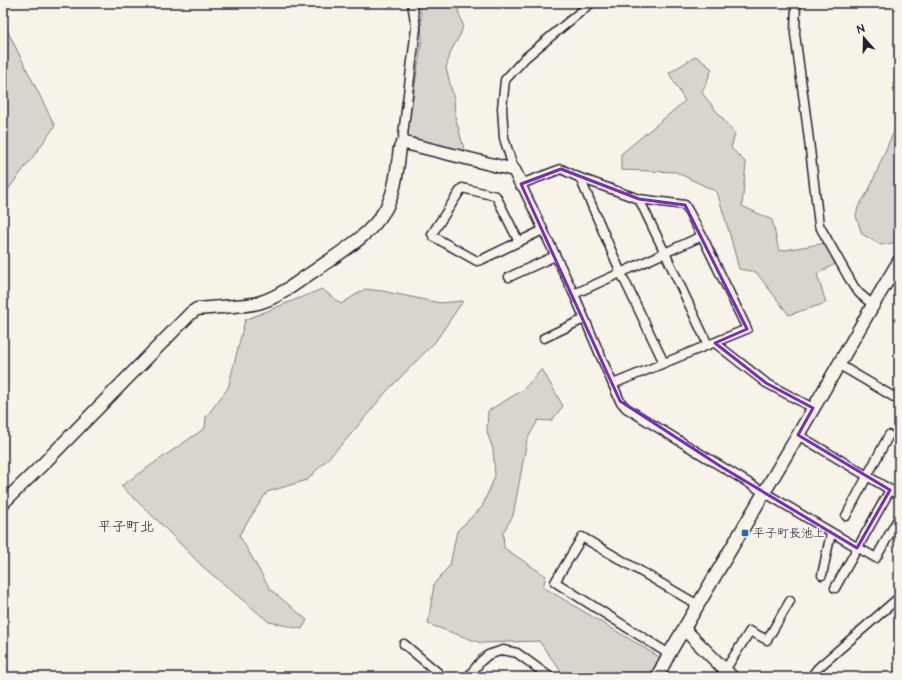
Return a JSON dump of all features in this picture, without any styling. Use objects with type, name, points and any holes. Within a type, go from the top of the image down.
[{"type":"street","points":[[405,143],[403,136],[416,28],[412,3]]},
{"type":"street","points":[[591,3],[525,58],[505,80],[502,108],[504,138],[514,170],[574,294],[620,401],[626,408],[713,462],[876,558],[899,516]]},
{"type":"street","points":[[796,3],[795,34],[819,226],[854,287],[873,305]]},
{"type":"street","points":[[405,143],[514,170]]},
{"type":"street","points":[[3,503],[194,310],[246,305],[261,302],[294,285],[359,239],[370,229],[386,209],[395,184],[400,148],[402,144],[405,143]]},
{"type":"street","points":[[521,184],[561,169],[580,178],[639,199],[685,205],[702,236],[747,330],[613,384]]},
{"type":"street","points":[[580,178],[621,273],[664,363]]},
{"type":"street","points":[[519,242],[496,196],[462,188],[432,234],[434,237],[477,261],[519,242],[543,230]]},
{"type":"street","points":[[639,199],[712,344],[766,383],[813,408]]},
{"type":"street","points":[[574,294],[702,236]]},
{"type":"street","points":[[509,277],[555,256]]},
{"type":"street","points":[[660,676],[669,654],[763,492],[798,436],[838,364],[899,261]]},
{"type":"street","points":[[544,338],[584,318]]},
{"type":"street","points":[[838,364],[899,400]]},
{"type":"street","points":[[846,516],[889,434]]},
{"type":"street","points":[[798,436],[899,495]]},
{"type":"street","points":[[835,588],[890,490]]},
{"type":"street","points":[[822,575],[830,532]]},
{"type":"street","points":[[669,654],[555,582],[582,537],[698,605]]},
{"type":"street","points":[[814,676],[818,668],[896,600],[899,604]]},
{"type":"street","points":[[684,629],[728,673],[750,631],[767,640],[790,601]]},
{"type":"street","points":[[404,644],[443,677]]},
{"type":"street","points":[[468,677],[488,655],[503,650],[517,654],[550,677]]},
{"type":"highlighted area","points":[[561,169],[639,199],[685,205],[747,329],[715,343],[766,383],[813,408],[798,435],[890,490],[857,548],[720,466],[620,401],[521,184]]},
{"type":"shaded area","points":[[418,3],[462,3],[458,10],[463,25],[461,33],[451,51],[446,68],[454,99],[455,116],[464,149],[462,153],[413,140],[407,135],[422,40],[421,14]]},
{"type":"shaded area","points":[[3,22],[55,126],[3,196]]},
{"type":"shaded area","points":[[696,56],[712,69],[702,93],[735,134],[731,148],[746,163],[742,206],[772,220],[779,251],[826,243],[835,264],[817,274],[826,303],[789,315],[756,272],[739,269],[717,192],[676,172],[621,170],[621,154],[685,101],[669,73]]},
{"type":"shaded area","points":[[899,122],[899,241],[881,245],[862,234],[856,216],[858,207],[869,190]]},
{"type":"shaded area","points":[[322,289],[341,304],[365,289],[440,303],[463,301],[435,342],[386,392],[346,440],[307,480],[267,492],[239,535],[270,589],[307,620],[302,629],[269,622],[202,566],[121,486],[205,428],[206,417],[228,388],[245,320]]},
{"type":"shaded area","points":[[542,369],[563,406],[551,421],[538,420],[527,440],[513,516],[503,532],[504,548],[546,576],[543,587],[661,658],[651,677],[565,677],[539,641],[481,643],[428,624],[434,584],[450,565],[457,531],[482,507],[495,476],[493,449],[487,432],[488,411],[523,390]]},
{"type":"place","name":"平子町長池上","points":[[745,533]]},
{"type":"district","name":"平子町北","points":[[126,527]]}]
